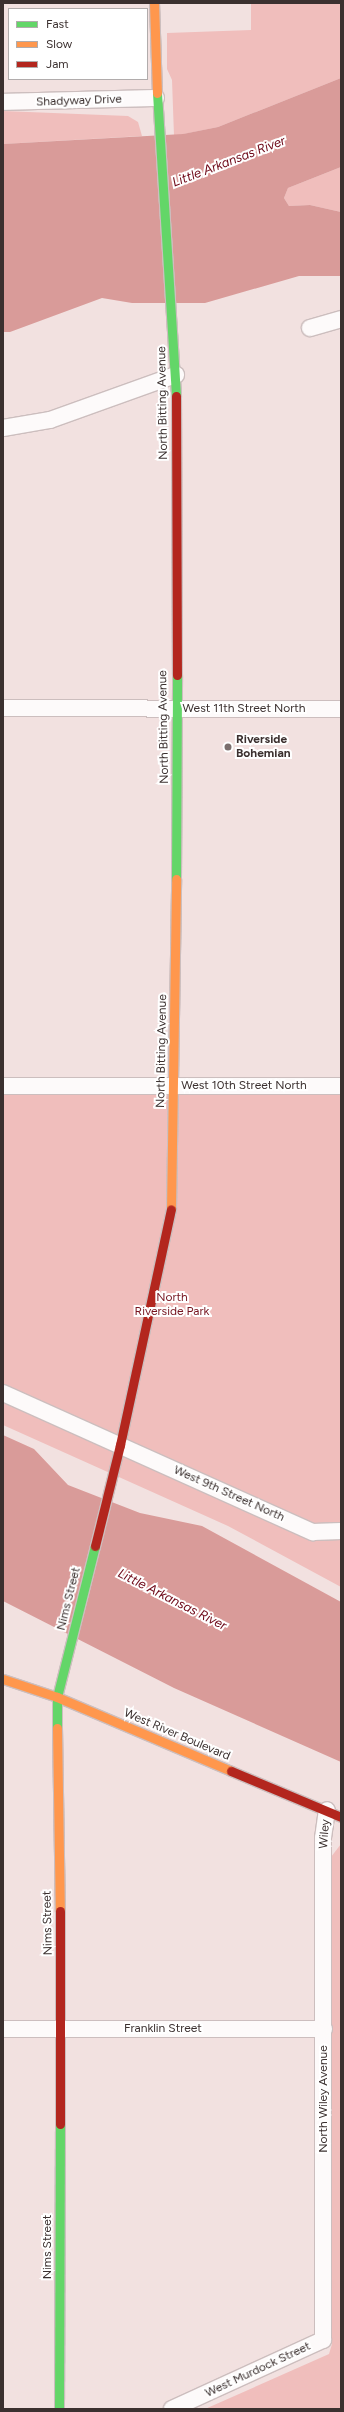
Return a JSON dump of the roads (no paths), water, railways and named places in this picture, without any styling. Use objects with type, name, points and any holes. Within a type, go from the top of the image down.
[{"type":"street","name":"North Bitting Avenue","points":[[120,1445],[172,1206],[177,786],[176,375],[158,134],[154,3]]},
{"type":"street","name":"Shadyway Drive","points":[[3,102],[156,98]]},
{"type":"street","points":[[310,328],[341,320]]},
{"type":"street","points":[[3,428],[50,420],[176,375]]},
{"type":"street","name":"West 11th Street North","points":[[3,708],[341,709]]},
{"type":"street","name":"West 10th Street North","points":[[3,1086],[341,1086]]},
{"type":"street","name":"West 9th Street North","points":[[3,1393],[313,1532],[341,1532]]},
{"type":"street","name":"Nims Street","points":[[59,2409],[61,2029],[57,1697],[120,1445]]},
{"type":"street","name":"West River Boulevard","points":[[3,1680],[57,1697],[341,1817]]},
{"type":"street","name":"Wiley","points":[[324,1858],[327,1810]]},
{"type":"street","name":"North Wiley Avenue","points":[[323,2340],[324,1858]]},
{"type":"street","name":"Franklin Street","points":[[3,2029],[324,2029]]},
{"type":"street","name":"West Murdock Street","points":[[172,2409],[323,2340]]},
{"type":"water","name":"Little Arkansas River","points":[[341,78],[341,167],[288,188],[284,198],[289,206],[310,205],[341,212],[341,276],[299,276],[205,303],[132,303],[102,298],[10,332],[3,332],[3,144],[183,134],[218,127]]},
{"type":"water","name":"Little Arkansas River","points":[[3,1435],[34,1449],[68,1485],[140,1513],[202,1526],[341,1602],[341,1762],[174,1688],[3,1601]]},
{"type":"place","name":"Riverside Bohemian","points":[[228,747]]},
{"type":"park label","name":"North Riverside Park","points":[[172,1305]]}]
